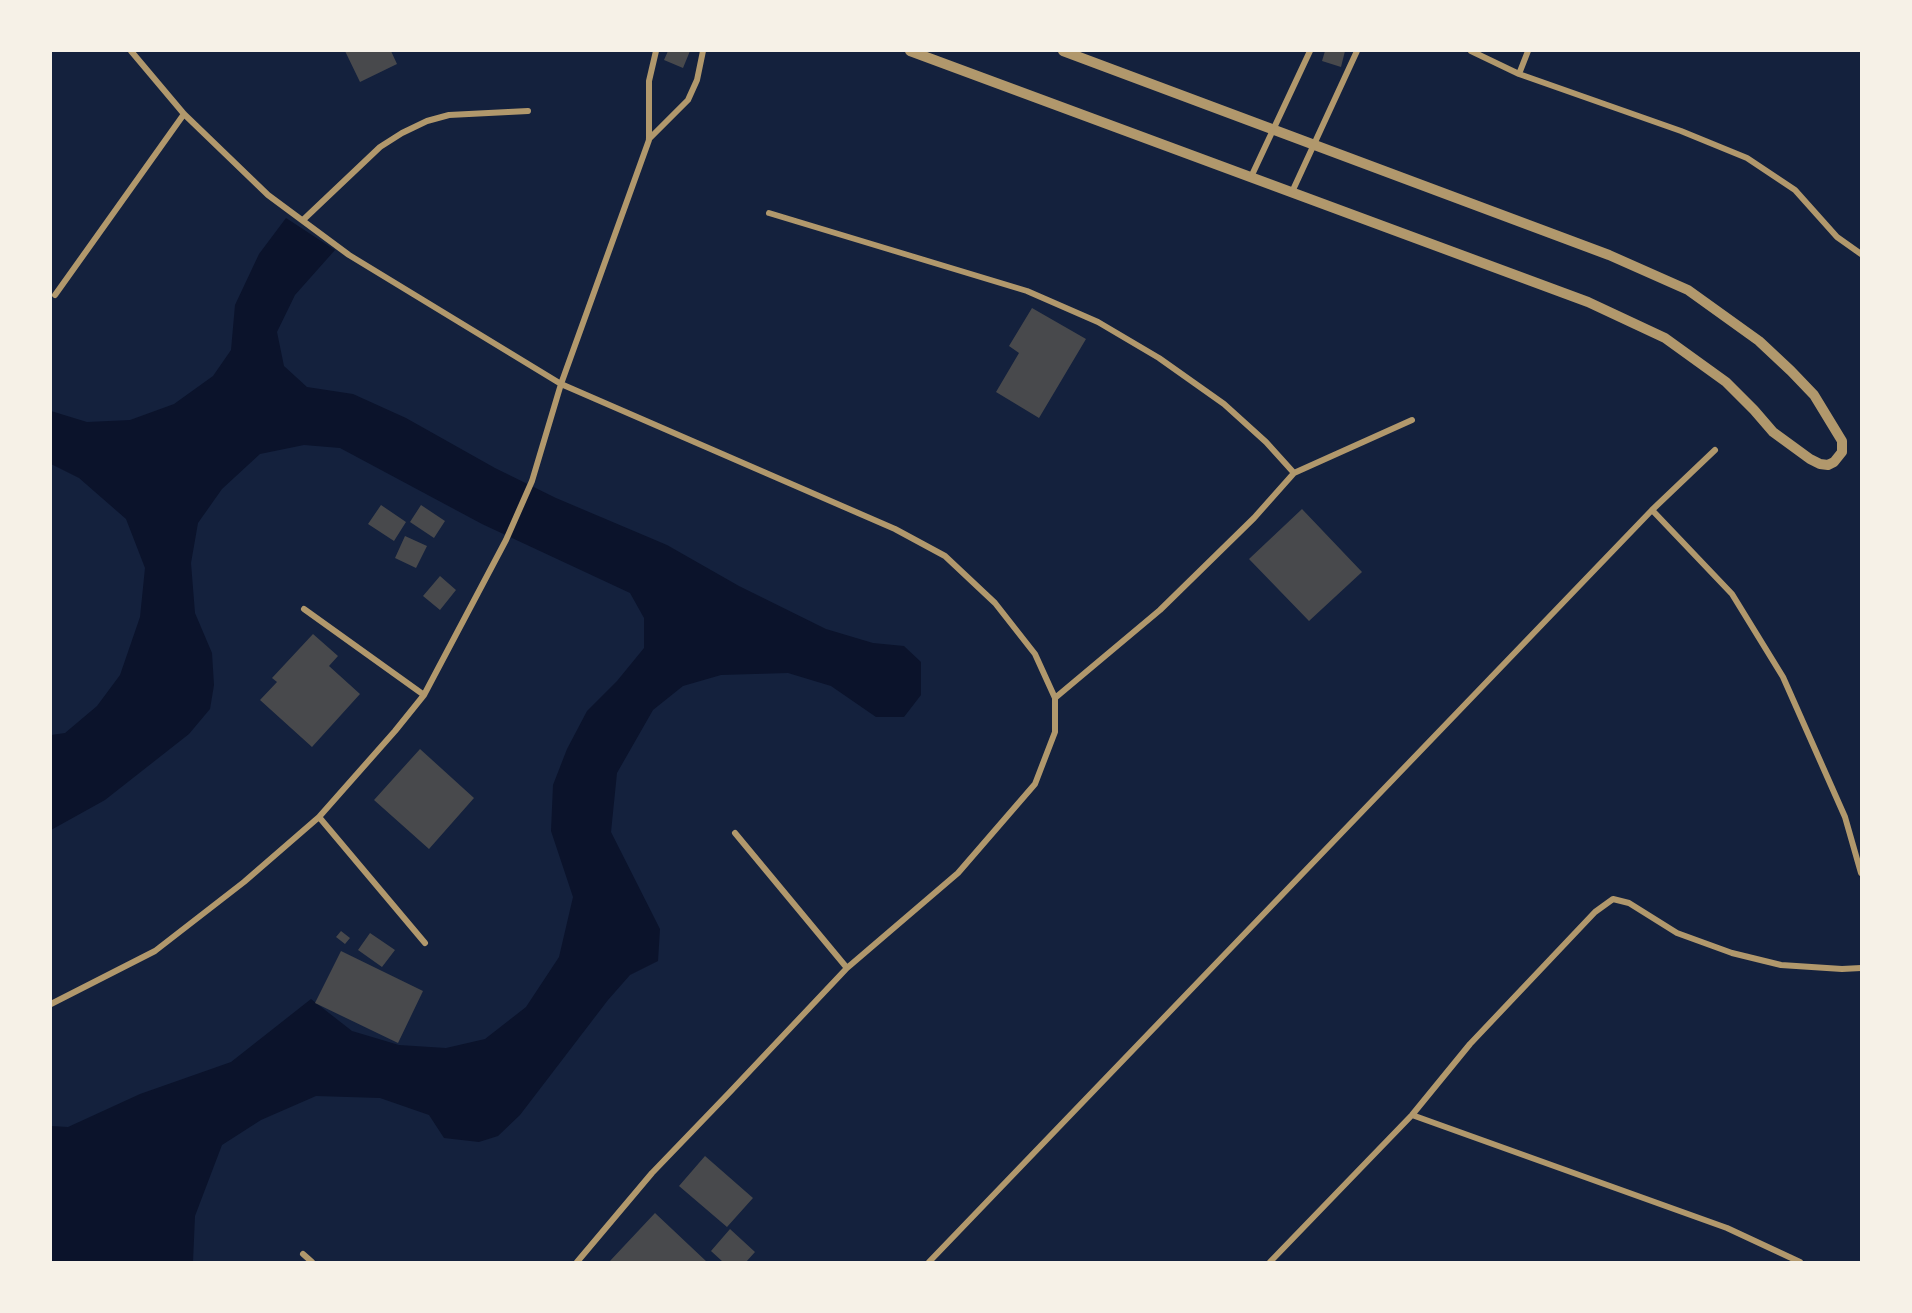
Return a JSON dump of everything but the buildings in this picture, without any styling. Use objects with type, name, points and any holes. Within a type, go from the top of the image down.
[{"type":"street","points":[[131,51],[184,114],[268,195],[349,255],[561,384],[895,529],[945,556],[995,603],[1035,654],[1055,698],[1055,732],[1035,784],[958,873],[847,968],[652,1173],[577,1262]]},
{"type":"street","points":[[51,1004],[155,951],[244,882],[318,817],[424,695],[506,540],[532,481],[561,384],[649,140],[649,81],[656,51]]},
{"type":"street","points":[[649,140],[688,100],[697,80],[703,51]]},
{"type":"street","points":[[910,51],[1588,302],[1665,338],[1726,382],[1773,432],[1810,459],[1828,465],[1834,462],[1842,452],[1842,441],[1814,395],[1791,370],[1759,341],[1688,290],[1609,255],[1063,51]]},
{"type":"street","points":[[1251,177],[1310,51]]},
{"type":"street","points":[[1292,192],[1357,51]]},
{"type":"street","points":[[1471,51],[1519,74],[1681,131],[1747,158],[1795,190],[1837,237],[1861,254]]},
{"type":"street","points":[[1519,74],[1528,51]]},
{"type":"street","points":[[303,220],[380,147],[402,133],[427,121],[449,116],[528,111]]},
{"type":"street","points":[[55,295],[184,114]]},
{"type":"street","points":[[769,213],[1027,291],[1098,322],[1159,358],[1224,404],[1266,442],[1294,473]]},
{"type":"street","points":[[1055,698],[1160,610],[1254,518],[1294,473],[1412,420]]},
{"type":"street","points":[[929,1262],[1652,510],[1716,450]]},
{"type":"street","points":[[1652,510],[1732,594],[1783,677],[1845,817],[1861,873]]},
{"type":"street","points":[[304,609],[424,695]]},
{"type":"street","points":[[318,817],[425,943]]},
{"type":"street","points":[[735,833],[847,968]]},
{"type":"street","points":[[1270,1262],[1412,1114],[1470,1044],[1595,912],[1613,899],[1629,903],[1677,933],[1732,953],[1781,965],[1861,968]]},
{"type":"street","points":[[1412,1114],[1727,1228],[1800,1262]]},
{"type":"street","points":[[303,1254],[312,1262]]},
{"type":"water","points":[[286,218],[335,250],[295,295],[277,332],[284,366],[307,387],[353,394],[406,418],[495,468],[556,498],[667,545],[739,586],[826,629],[873,643],[904,646],[921,662],[921,695],[904,717],[876,717],[831,686],[788,673],[721,675],[683,686],[653,710],[617,773],[611,832],[660,929],[658,961],[630,975],[608,1000],[520,1115],[498,1136],[479,1142],[444,1138],[429,1115],[380,1098],[316,1096],[261,1120],[222,1145],[195,1216],[193,1262],[51,1262],[51,1126],[68,1127],[140,1094],[231,1062],[311,999],[352,1031],[399,1045],[446,1048],[485,1039],[526,1007],[559,957],[573,897],[551,831],[553,785],[567,749],[587,711],[617,681],[644,648],[644,618],[630,593],[482,524],[340,448],[304,445],[260,454],[222,489],[198,523],[191,563],[195,613],[212,653],[214,685],[210,709],[189,734],[105,800],[51,830],[51,735],[65,733],[97,706],[120,675],[140,617],[145,568],[126,519],[79,478],[51,464],[51,411],[87,422],[130,420],[174,404],[213,376],[231,350],[235,305],[259,254]]}]
